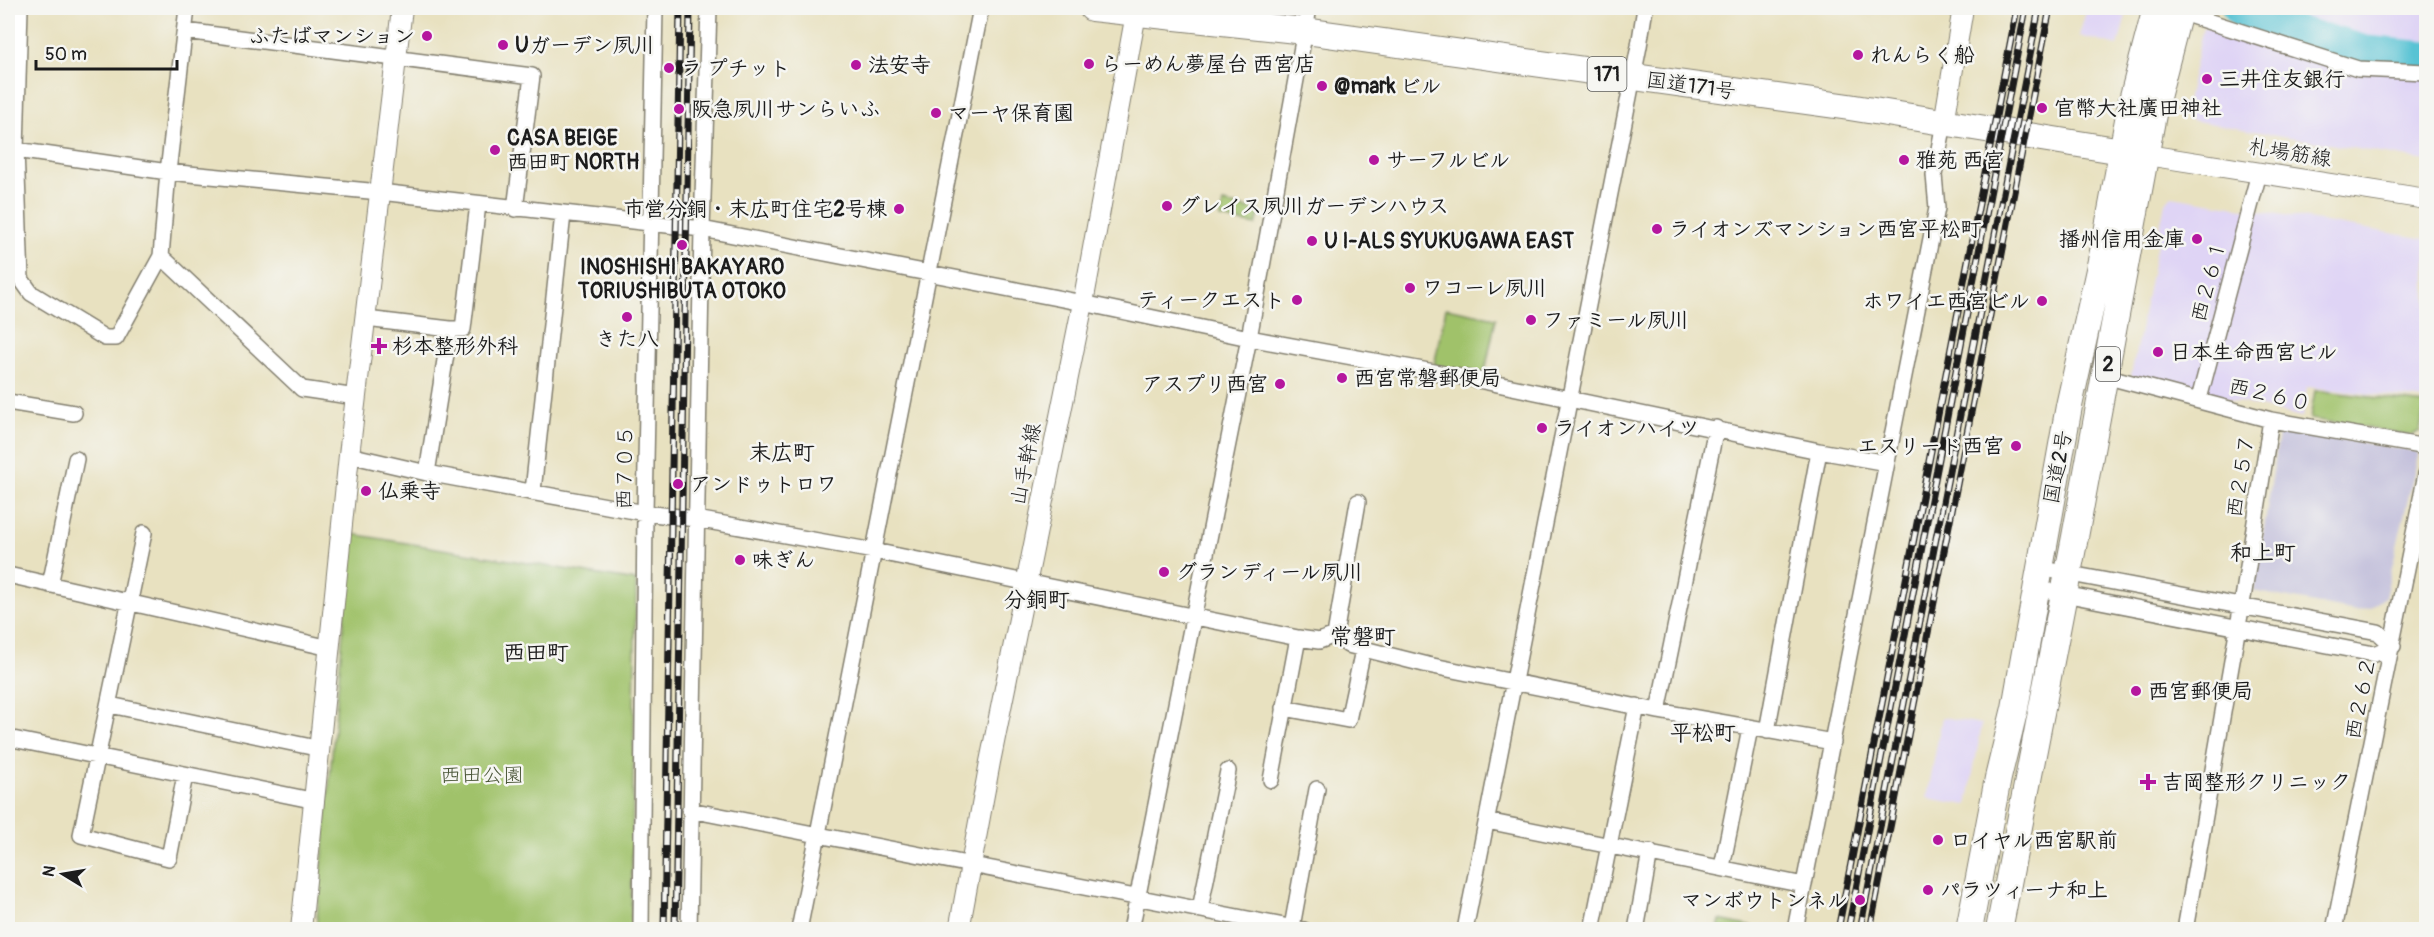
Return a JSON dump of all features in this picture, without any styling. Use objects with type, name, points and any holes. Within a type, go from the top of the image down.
[{"type":"highway","name":"国道171号","points":[[1092,8],[1307,19],[1632,78],[1838,106],[2147,155]]},
{"type":"highway","name":"国道2号","points":[[1969,930],[2038,579],[2069,406],[2131,104],[2172,9]]},
{"type":"highway","name":"国道2号","points":[[1999,930],[2147,155],[2172,9]]},
{"type":"street","points":[[20,8],[12,151],[21,279],[31,293],[105,339],[116,338],[160,256],[188,8]]},
{"type":"street","points":[[301,930],[316,801],[349,456],[402,8]]},
{"type":"street","name":"西７０５","points":[[641,930],[645,513],[655,8]]},
{"type":"street","points":[[689,930],[702,229],[709,8]]},
{"type":"street","points":[[799,930],[981,8]]},
{"type":"street","points":[[1465,930],[1645,8]]},
{"type":"street","points":[[1795,930],[1937,208],[1934,175],[1963,8]]},
{"type":"street","points":[[2172,9],[2358,69],[2427,72]]},
{"type":"street","name":"山手幹線","points":[[959,930],[1083,303],[1137,10]]},
{"type":"street","points":[[1131,930],[1249,338],[1307,19]]},
{"type":"street","points":[[185,31],[532,76],[515,209]]},
{"type":"street","points":[[12,151],[168,172],[380,192],[702,229],[1887,463]]},
{"type":"street","name":"札場筋線","points":[[2147,155],[2427,199]]},
{"type":"street","name":"西２６１","points":[[2199,399],[2259,173]]},
{"type":"street","points":[[366,319],[463,329],[478,204]]},
{"type":"street","points":[[533,491],[563,214]]},
{"type":"street","points":[[160,256],[302,389],[356,397]]},
{"type":"street","points":[[427,473],[450,329]]},
{"type":"street","name":"西２６０","points":[[2105,376],[2199,399],[2271,420],[2427,447]]},
{"type":"street","points":[[8,402],[74,414]]},
{"type":"street","name":"西２５７","points":[[2185,930],[2242,607],[2271,420]]},
{"type":"street","points":[[1658,711],[1716,428]]},
{"type":"street","points":[[1767,731],[1819,451]]},
{"type":"street","points":[[349,456],[427,473],[645,513],[696,519],[874,551],[1195,615],[1298,638],[1319,641],[1335,635]]},
{"type":"street","points":[[50,585],[76,459]]},
{"type":"street","name":"西２６２","points":[[2334,930],[2427,474]]},
{"type":"street","points":[[1335,635],[1358,502]]},
{"type":"street","points":[[144,534],[81,836],[169,858],[185,775]]},
{"type":"street","points":[[8,576],[330,648]]},
{"type":"street","points":[[2038,579],[2242,607],[2378,632],[2393,646],[2374,654],[2238,627],[2038,579]]},
{"type":"street","points":[[1335,635],[1348,645],[1363,650],[1658,711],[1833,742]]},
{"type":"street","points":[[1271,780],[1298,638]]},
{"type":"street","points":[[1284,708],[1348,720],[1363,650]]},
{"type":"street","points":[[110,705],[321,749]]},
{"type":"street","points":[[1592,930],[1636,706]]},
{"type":"street","points":[[1722,867],[1750,728]]},
{"type":"street","points":[[8,738],[316,801]]},
{"type":"street","points":[[1200,909],[1228,771]]},
{"type":"street","points":[[690,810],[1200,909],[1248,924],[1298,928],[1317,789]]},
{"type":"street","points":[[1487,821],[1650,852],[1804,885]]},
{"type":"street","points":[[1636,930],[1650,852]]},
{"type":"shaded area","points":[[2087,8],[2126,16],[2118,46],[2079,36]]},
{"type":"shaded area","points":[[2256,8],[2426,8],[2426,49],[2376,45]]},
{"type":"shaded area","points":[[2203,27],[2426,78],[2426,161],[2191,120],[2185,111]]},
{"type":"shaded area","points":[[2172,196],[2426,239],[2426,400],[2307,387],[2302,417],[2131,376],[2165,203]]},
{"type":"shaded area","points":[[2286,430],[2419,452],[2385,597],[2370,608],[2356,611],[2254,591],[2279,434]]},
{"type":"shaded area","points":[[1942,717],[1982,724],[1967,805],[1927,798]]},
{"type":"green space","points":[[1223,203],[1260,211],[1256,225],[1220,218]]},
{"type":"green space","points":[[1446,308],[1496,318],[1484,376],[1434,366]]},
{"type":"green space","points":[[2315,390],[2425,404],[2420,431],[2412,435],[2310,419]]},
{"type":"green space","name":"西田公園","points":[[352,534],[636,581],[631,929],[316,929]]},
{"type":"green space","points":[[1720,920],[1752,927],[1751,929],[1718,929]]},
{"type":"waterway","points":[[2238,8],[2248,18],[2366,52],[2426,58]]},
{"type":"railway","points":[[664,930],[680,8]]},
{"type":"railway","points":[[675,930],[690,8]]},
{"type":"railway","points":[[1838,930],[2017,8]]},
{"type":"railway","points":[[1848,930],[2026,8]]},
{"type":"railway","points":[[1860,930],[2039,8]]},
{"type":"railway","points":[[1870,930],[2050,8]]},
{"type":"place","name":"ふたばマンション","points":[[427,36]]},
{"type":"place","name":"Uガーデン夙川","points":[[503,45]]},
{"type":"place","name":"れんらく船","points":[[1858,55]]},
{"type":"place","name":"らーめん夢屋台 西宮店","points":[[1089,64]]},
{"type":"place","name":"法安寺","points":[[856,65]]},
{"type":"place","name":"ラ プチット","points":[[669,68]]},
{"type":"place","name":"三井住友銀行","points":[[2207,79]]},
{"type":"place","name":"@mark ビル","points":[[1322,86]]},
{"type":"place","name":"官幣大社廣田神社","points":[[2042,108]]},
{"type":"place","name":"阪急夙川サンらいふ","points":[[679,109]]},
{"type":"place","name":"マーヤ保育園","points":[[936,113]]},
{"type":"place","name":"CASA BEIGE 西田町 NORTH","points":[[495,150]]},
{"type":"place","name":"サーフルビル","points":[[1374,160]]},
{"type":"place","name":"雅苑 西宮","points":[[1904,160]]},
{"type":"place","name":"グレイス夙川ガーデンハウス","points":[[1167,206]]},
{"type":"place","name":"市営分銅・末広町住宅2号棟","points":[[899,209]]},
{"type":"place","name":"ライオンズマンション西宮平松町","points":[[1657,229]]},
{"type":"place","name":"播州信用金庫","points":[[2197,239]]},
{"type":"place","name":"U I-ALS SYUKUGAWA EAST","points":[[1312,241]]},
{"type":"place","name":"INOSHISHI BAKAYARO TORIUSHIBUTA OTOKO","points":[[682,245]]},
{"type":"place","name":"ワコーレ夙川","points":[[1410,288]]},
{"type":"place","name":"ティークエスト","points":[[1297,300]]},
{"type":"place","name":"ホワイエ西宮ビル","points":[[2042,301]]},
{"type":"place","name":"きた八","points":[[627,317]]},
{"type":"place","name":"ファミール夙川","points":[[1531,320]]},
{"type":"place","name":"杉本整形外科","points":[[379,346]]},
{"type":"place","name":"日本生命西宮ビル","points":[[2158,352]]},
{"type":"place","name":"西宮常磐郵便局","points":[[1342,378]]},
{"type":"place","name":"アスプリ西宮","points":[[1280,384]]},
{"type":"place","name":"ライオンハイツ","points":[[1542,428]]},
{"type":"place","name":"エスリード西宮","points":[[2016,446]]},
{"type":"place","name":"アンドゥトロワ","points":[[678,484]]},
{"type":"place","name":"仏乗寺","points":[[366,491]]},
{"type":"place","name":"味ぎん","points":[[740,560]]},
{"type":"place","name":"グランディール夙川","points":[[1164,572]]},
{"type":"place","name":"西宮郵便局","points":[[2136,691]]},
{"type":"place","name":"吉岡整形クリニック","points":[[2148,782]]},
{"type":"place","name":"ロイヤル西宮駅前","points":[[1938,840]]},
{"type":"place","name":"パラツィーナ和上","points":[[1928,890]]},
{"type":"place","name":"マンボウトンネル","points":[[1860,900]]},
{"type":"district","name":"末広町","points":[[782,453]]},
{"type":"district","name":"和上町","points":[[2263,553]]},
{"type":"district","name":"分銅町","points":[[1037,600]]},
{"type":"district","name":"常磐町","points":[[1363,637]]},
{"type":"district","name":"西田町","points":[[536,653]]},
{"type":"district","name":"平松町","points":[[1703,733]]}]
